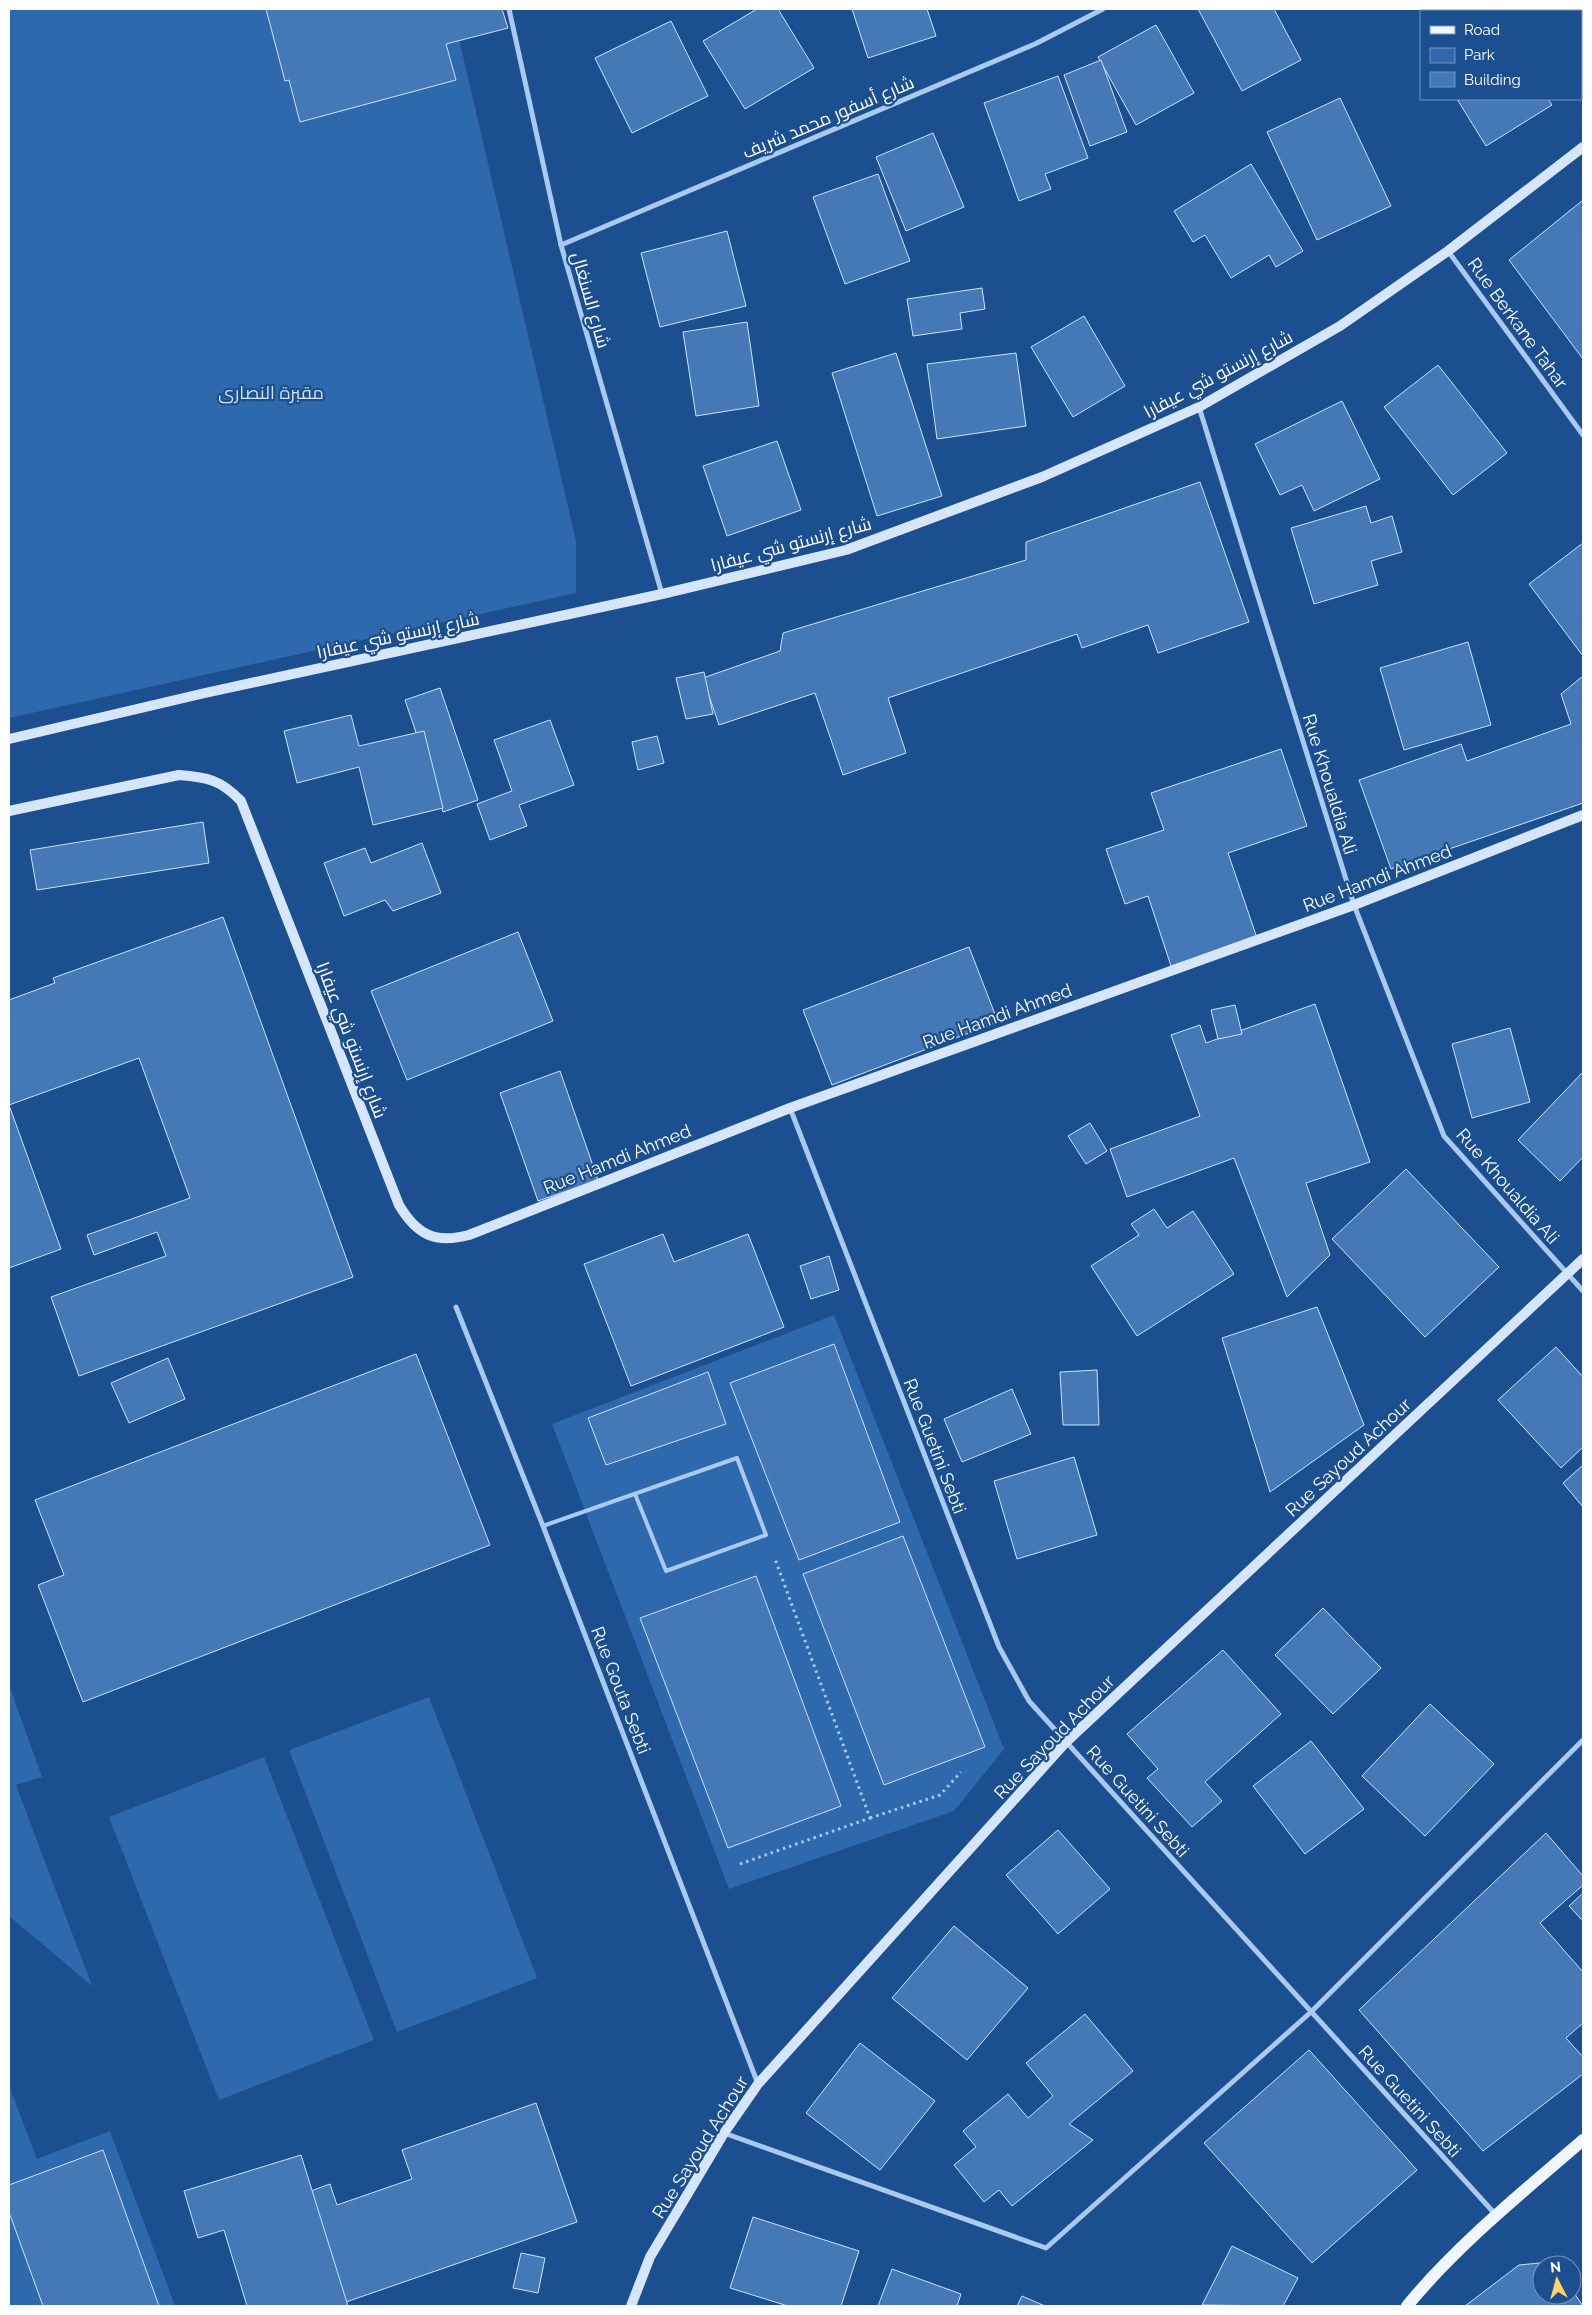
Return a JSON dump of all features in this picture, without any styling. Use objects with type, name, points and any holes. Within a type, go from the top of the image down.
[{"type":"main road","name":"شارع إرنستو شي عيفارا","points":[[9,738],[205,693],[662,594],[846,550],[1042,477],[1199,407],[1340,326],[1448,251],[1583,147]]},
{"type":"main road","name":"شارع إرنستو شي عيفارا","points":[[9,811],[179,775],[200,776],[216,781],[230,790],[241,801],[399,1205],[408,1220],[422,1232]]},
{"type":"main road","name":"Rue Hamdi Ahmed","points":[[422,1232],[437,1238],[453,1239],[470,1236],[790,1108],[1354,905],[1583,815]]},
{"type":"main road","name":"Rue Sayoud Achour","points":[[631,2306],[650,2257],[724,2133],[758,2084],[1066,1742],[1583,1259]]},
{"type":"main road","points":[[1407,2306],[1424,2285],[1496,2216],[1583,2140]]},
{"type":"street","name":"شارع السنغال","points":[[509,9],[561,245],[662,594]]},
{"type":"street","name":"شارع أسفور محمد شريف","points":[[561,245],[1035,44],[1103,9]]},
{"type":"street","name":"Rue Berkane Tahar","points":[[1448,251],[1583,435]]},
{"type":"street","name":"Rue Khoualdia Ali","points":[[1199,407],[1354,905],[1444,1136],[1583,1291]]},
{"type":"street","name":"Rue Guetini Sebti","points":[[790,1108],[998,1647],[1028,1701],[1496,2216]]},
{"type":"street","name":"Rue Gouta Sebti","points":[[456,1307],[543,1526],[758,2084]]},
{"type":"street","points":[[724,2133],[1046,2248],[1311,2012],[1583,1740]]},
{"type":"lane","points":[[543,1526],[737,1458],[766,1535],[666,1571],[635,1494]]},
{"type":"path","points":[[766,1535],[870,1818]]},
{"type":"path","points":[[740,1864],[940,1795],[961,1772]]},
{"type":"green space","name":"مقبرة النصارى","points":[[9,9],[452,9],[576,541],[576,593],[9,718]]},
{"type":"green space","points":[[834,1315],[1004,1749],[954,1811],[729,1889],[552,1424]]},
{"type":"green space","points":[[9,1685],[42,1777],[16,1785],[92,1986],[9,1916]]},
{"type":"green space","points":[[429,1697],[537,1978],[397,2032],[289,1750]]},
{"type":"green space","points":[[264,1757],[374,2040],[219,2100],[109,1817]]},
{"type":"green space","points":[[9,2086],[37,2159],[110,2131],[175,2306],[9,2306]]},
{"type":"building","points":[[266,9],[502,9],[508,28],[446,44],[456,80],[300,122],[289,80],[285,81]]},
{"type":"building","points":[[757,9],[778,9],[814,68],[745,109],[703,41]]},
{"type":"building","points":[[852,9],[927,9],[936,36],[868,58]]},
{"type":"building","points":[[1198,9],[1274,9],[1301,60],[1242,91]]},
{"type":"building","points":[[1583,9],[1582,73],[1582,10],[1534,10]]},
{"type":"building","points":[[671,21],[708,96],[632,133],[595,58]]},
{"type":"building","points":[[1156,25],[1194,93],[1136,125],[1098,57]]},
{"type":"building","points":[[1101,60],[1127,132],[1090,146],[1064,75]]},
{"type":"building","points":[[1058,76],[1088,158],[1045,174],[1051,189],[1019,201],[984,103]]},
{"type":"building","points":[[1340,98],[1391,206],[1317,240],[1267,132]]},
{"type":"building","points":[[1458,100],[1549,100],[1552,105],[1486,146]]},
{"type":"building","points":[[933,133],[964,207],[906,231],[876,157]]},
{"type":"building","points":[[1251,164],[1303,251],[1276,267],[1269,255],[1231,278],[1205,235],[1193,242],[1174,211]]},
{"type":"building","points":[[878,174],[910,261],[845,284],[813,197]]},
{"type":"building","points":[[1583,200],[1583,359],[1509,260]]},
{"type":"building","points":[[727,231],[746,306],[660,327],[641,253]]},
{"type":"building","points":[[982,288],[985,309],[960,313],[962,329],[913,336],[907,299]]},
{"type":"building","points":[[1084,316],[1125,386],[1073,417],[1031,347]]},
{"type":"building","points":[[747,322],[759,406],[696,416],[683,332]]},
{"type":"building","points":[[896,353],[942,496],[877,516],[832,373]]},
{"type":"building","points":[[1016,353],[1026,426],[937,439],[927,364]]},
{"type":"building","points":[[1438,365],[1507,453],[1453,495],[1384,407]]},
{"type":"building","points":[[1342,401],[1380,479],[1314,511],[1302,485],[1280,495],[1255,444]]},
{"type":"building","points":[[777,441],[801,510],[727,536],[703,466]]},
{"type":"building","points":[[1200,482],[1249,622],[1158,653],[1148,625],[1082,648],[1077,634],[888,698],[906,753],[843,775],[815,693],[719,725],[703,678],[780,651],[783,633],[1026,560],[1026,542]]},
{"type":"building","points":[[1366,506],[1371,523],[1392,516],[1402,552],[1371,561],[1378,585],[1314,604],[1291,528]]},
{"type":"building","points":[[1583,543],[1583,656],[1529,584]]},
{"type":"building","points":[[1468,642],[1491,725],[1404,750],[1380,668]]},
{"type":"building","points":[[704,672],[713,714],[686,719],[676,678]]},
{"type":"building","points":[[1583,676],[1583,803],[1391,869],[1359,780],[1461,744],[1467,761],[1571,724],[1561,694]]},
{"type":"building","points":[[440,688],[478,800],[443,812],[405,700]]},
{"type":"building","points":[[351,715],[359,746],[424,731],[443,808],[373,825],[359,767],[297,783],[284,731]]},
{"type":"building","points":[[550,720],[574,785],[519,805],[527,826],[490,840],[477,804],[512,791],[494,740]]},
{"type":"building","points":[[657,736],[664,763],[638,770],[632,742]]},
{"type":"building","points":[[1281,749],[1307,826],[1228,853],[1257,938],[1171,966],[1148,896],[1125,904],[1106,849],[1164,830],[1151,793]]},
{"type":"building","points":[[203,822],[209,863],[37,890],[30,850]]},
{"type":"building","points":[[422,843],[441,893],[393,911],[385,900],[344,916],[324,863],[365,848],[371,863]]},
{"type":"building","points":[[223,917],[353,1277],[79,1376],[51,1297],[166,1256],[157,1232],[94,1255],[87,1235],[190,1198],[139,1058],[9,1105],[9,1000],[55,983],[53,978]]},
{"type":"building","points":[[518,932],[553,1021],[407,1080],[371,991]]},
{"type":"building","points":[[969,947],[998,1022],[832,1085],[803,1010]]},
{"type":"building","points":[[1315,1004],[1370,1162],[1306,1183],[1330,1255],[1287,1297],[1234,1158],[1127,1197],[1110,1149],[1200,1116],[1171,1035],[1200,1025],[1206,1043]]},
{"type":"building","points":[[1235,1005],[1242,1034],[1218,1039],[1211,1010]]},
{"type":"building","points":[[1510,1028],[1530,1102],[1472,1118],[1452,1044]]},
{"type":"building","points":[[560,1071],[598,1180],[538,1201],[500,1093]]},
{"type":"building","points":[[1583,1072],[1583,1159],[1560,1181],[1518,1140]]},
{"type":"building","points":[[9,1105],[61,1249],[9,1268]]},
{"type":"building","points":[[1090,1123],[1107,1151],[1086,1164],[1068,1136]]},
{"type":"building","points":[[1406,1169],[1499,1267],[1425,1337],[1332,1239]]},
{"type":"building","points":[[1154,1209],[1167,1228],[1193,1211],[1234,1274],[1137,1336],[1091,1266],[1139,1235],[1131,1224]]},
{"type":"building","points":[[663,1234],[674,1262],[748,1234],[784,1327],[631,1386],[584,1264]]},
{"type":"building","points":[[829,1256],[839,1290],[811,1299],[800,1266]]},
{"type":"building","points":[[1317,1307],[1364,1425],[1270,1492],[1222,1338]]},
{"type":"building","points":[[834,1344],[900,1522],[799,1560],[730,1383]]},
{"type":"building","points":[[1556,1347],[1583,1377],[1583,1447],[1561,1468],[1498,1400]]},
{"type":"building","points":[[416,1354],[490,1545],[83,1702],[38,1585],[64,1575],[35,1500]]},
{"type":"building","points":[[168,1358],[185,1399],[129,1423],[111,1383]]},
{"type":"building","points":[[1097,1370],[1099,1425],[1063,1425],[1060,1372]]},
{"type":"building","points":[[708,1372],[726,1424],[606,1465],[588,1418]]},
{"type":"building","points":[[1012,1389],[1031,1434],[962,1462],[944,1419]]},
{"type":"building","points":[[1074,1457],[1097,1535],[1017,1559],[994,1481]]},
{"type":"building","points":[[1583,1465],[1583,1507],[1563,1483]]},
{"type":"building","points":[[903,1536],[985,1747],[884,1785],[803,1574]]},
{"type":"building","points":[[756,1576],[841,1806],[728,1848],[640,1618]]},
{"type":"building","points":[[1323,1608],[1381,1668],[1333,1714],[1275,1655]]},
{"type":"building","points":[[1223,1650],[1281,1714],[1205,1782],[1222,1801],[1192,1827],[1147,1778],[1158,1769],[1127,1734]]},
{"type":"building","points":[[1430,1704],[1494,1764],[1425,1836],[1362,1776]]},
{"type":"building","points":[[1311,1741],[1364,1809],[1305,1854],[1253,1786]]},
{"type":"building","points":[[1058,1830],[1110,1889],[1058,1934],[1006,1875]]},
{"type":"building","points":[[1546,1833],[1583,1876],[1583,1885],[1540,1923],[1583,1972],[1583,2023],[1566,2038],[1583,2057],[1583,2074],[1483,2151],[1359,2010]]},
{"type":"building","points":[[1583,1893],[1583,1921],[1569,1906]]},
{"type":"building","points":[[954,1926],[1028,1988],[967,2060],[892,1998]]},
{"type":"building","points":[[1085,2014],[1133,2071],[1069,2124],[1093,2140],[1012,2206],[999,2190],[984,2202],[954,2165],[976,2147],[963,2131],[1008,2094],[1028,2118],[1053,2096],[1026,2063]]},
{"type":"building","points":[[860,2043],[935,2101],[880,2170],[806,2113]]},
{"type":"building","points":[[1309,2050],[1417,2170],[1312,2263],[1204,2143]]},
{"type":"building","points":[[536,2103],[577,2222],[346,2302],[308,2192],[330,2184],[337,2205],[412,2179],[402,2150]]},
{"type":"building","points":[[103,2150],[159,2306],[43,2306],[9,2212],[9,2185]]},
{"type":"building","points":[[301,2155],[348,2306],[247,2306],[224,2230],[198,2238],[184,2191]]},
{"type":"building","points":[[753,2217],[859,2251],[841,2306],[788,2306],[730,2288]]},
{"type":"building","points":[[1232,2246],[1298,2278],[1283,2306],[1202,2305]]},
{"type":"building","points":[[521,2253],[545,2258],[538,2293],[513,2288]]},
{"type":"building","points":[[1532,2264],[1532,2305],[1583,2306],[1465,2306],[1519,2265]]},
{"type":"building","points":[[892,2269],[961,2294],[957,2306],[878,2306]]},
{"type":"building","points":[[1022,2296],[1045,2306],[1017,2306]]}]
